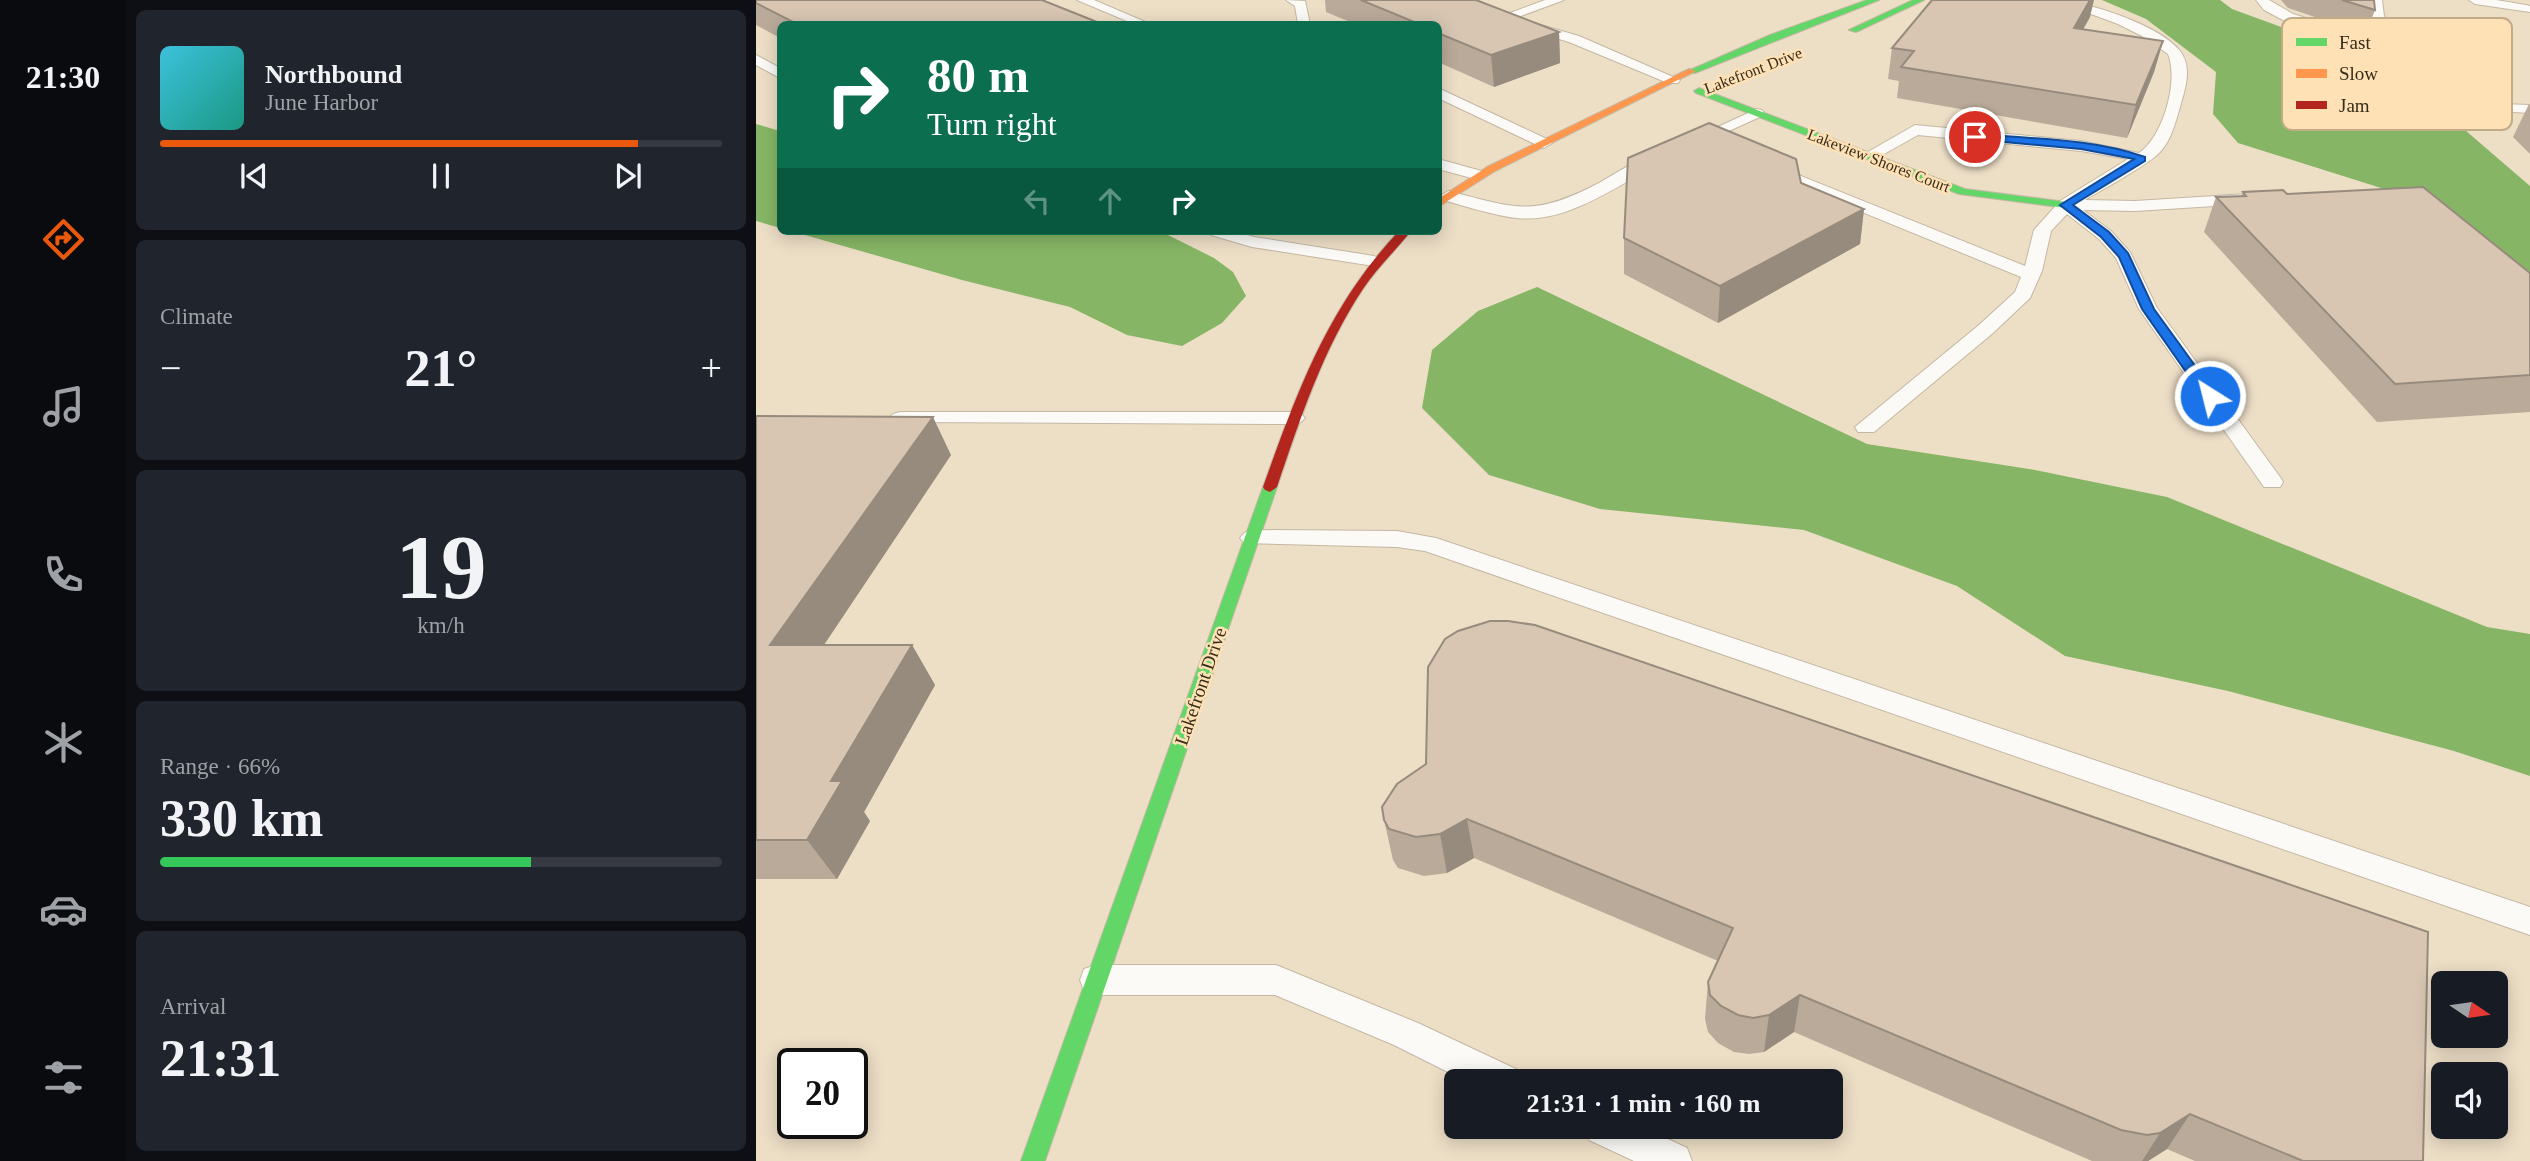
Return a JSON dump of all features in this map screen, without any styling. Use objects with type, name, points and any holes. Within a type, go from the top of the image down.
[{"type":"street","name":"Lakefront Drive","points":[[1443,200],[1479,175],[1673,80],[1748,47],[1875,0]]},
{"type":"street","points":[[1837,37],[1920,0]]},
{"type":"street","name":"Lakefront Drive","points":[[1581,127],[1722,82]]},
{"type":"street","name":"Lakeview Shores Court","points":[[1686,95],[1757,113],[1963,192],[2066,205]]},
{"type":"street","name":"Lakefront Drive","points":[[1033,1161],[1294,418],[1341,306],[1374,261],[1401,235]]},
{"type":"lane","points":[[1083,0],[1136,21]]},
{"type":"lane","points":[[1558,0],[1499,15],[1573,39],[1673,80]]},
{"type":"lane","points":[[1866,427],[1992,324],[2023,293],[2031,275],[2043,230],[2066,205],[2155,149],[2168,122],[2181,80],[2174,52],[2147,33],[2123,22],[2059,0]]},
{"type":"lane","points":[[2262,0],[2268,7],[2291,18]]},
{"type":"lane","points":[[2376,0],[2379,18]]},
{"type":"lane","points":[[2475,0],[2526,9]]},
{"type":"lane","points":[[1302,1],[1304,21]]},
{"type":"lane","points":[[756,59],[777,72]]},
{"type":"lane","points":[[1442,94],[1544,143]]},
{"type":"lane","points":[[2512,108],[2530,109]]},
{"type":"lane","points":[[1443,200],[1518,213],[1543,212],[1572,204],[1623,174],[1757,113]]},
{"type":"lane","points":[[1869,156],[1915,130],[2081,146],[2122,152],[2142,159]]},
{"type":"lane","points":[[1698,140],[1724,150]]},
{"type":"lane","points":[[1749,161],[2031,275]]},
{"type":"lane","points":[[1442,165],[1479,175]]},
{"type":"lane","points":[[2066,205],[2135,206],[2258,199]]},
{"type":"lane","points":[[2066,205],[2105,235],[2124,256],[2148,309],[2272,482]]},
{"type":"lane","points":[[1230,235],[1252,242],[1374,261]]},
{"type":"lane","points":[[881,418],[1294,418]]},
{"type":"lane","points":[[1252,538],[1397,539],[1428,544],[2530,921]]},
{"type":"lane","points":[[1096,980],[1276,980],[1406,1034],[1479,1069]]},
{"type":"lane","points":[[1627,1139],[1674,1161]]},
{"type":"shaded area","points":[[2102,0],[2220,0],[2232,9],[2282,27],[2282,130],[2465,130],[2530,186],[2530,289],[2461,228],[2381,188],[2238,143],[2213,114],[2216,72],[2146,19]]},
{"type":"shaded area","points":[[756,124],[777,130],[777,227],[756,221]]},
{"type":"shaded area","points":[[805,235],[1168,235],[1214,258],[1233,272],[1246,296],[1222,323],[1182,346],[1127,335],[1070,307],[962,280]]},
{"type":"shaded area","points":[[1537,287],[1867,444],[2035,470],[2167,497],[2487,627],[2530,634],[2530,776],[2454,751],[2228,691],[2065,656],[1957,586],[1804,530],[1600,509],[1489,475],[1422,408],[1432,350],[1478,311]]},
{"type":"building","points":[[756,0],[1042,0],[1094,21],[791,21],[756,3]]},
{"type":"building","points":[[1361,0],[1476,0],[1559,32],[1491,55],[1442,35],[1442,21],[1412,21]]},
{"type":"building","points":[[1932,0],[2090,0],[2074,28],[2163,41],[2136,105],[1901,67],[1914,51],[1892,48]]},
{"type":"building","points":[[2342,0],[2374,0],[2375,10]]},
{"type":"building","points":[[1709,123],[1796,159],[1801,183],[1864,209],[1720,286],[1624,238],[1628,158]]},
{"type":"building","points":[[2423,187],[2530,273],[2530,375],[2395,384],[2216,197],[2246,196],[2243,192],[2283,190],[2287,194]]},
{"type":"building","points":[[756,416],[933,417],[770,645],[912,645],[831,781],[842,781],[807,840],[756,840]]},
{"type":"building","points":[[1490,621],[1535,625],[2428,932],[2423,1161],[2303,1161],[2190,1114],[2160,1133],[2147,1135],[2121,1130],[1800,995],[1769,1015],[1753,1018],[1738,1015],[1721,1006],[1710,995],[1708,982],[1733,928],[1467,819],[1440,834],[1416,837],[1389,829],[1382,807],[1397,784],[1426,764],[1428,667],[1445,639],[1458,631]]},
{"type":"traffic: fast","points":[[1692,71],[1773,37],[1875,0]]},
{"type":"traffic: fast","points":[[1853,30],[1920,0]]},
{"type":"traffic: fast","points":[[1699,91],[1963,192],[2066,205]]},
{"type":"traffic: fast","points":[[1033,1161],[1270,487]]},
{"type":"traffic: slow","points":[[1442,201],[1491,169],[1692,71]]},
{"type":"traffic: jam","points":[[1270,487],[1322,350],[1358,287],[1401,235]]},
{"type":"route","points":[[1975,137],[2081,146],[2122,152],[2142,159],[2066,205],[2105,235],[2124,256],[2148,309],[2210,396]]}]
